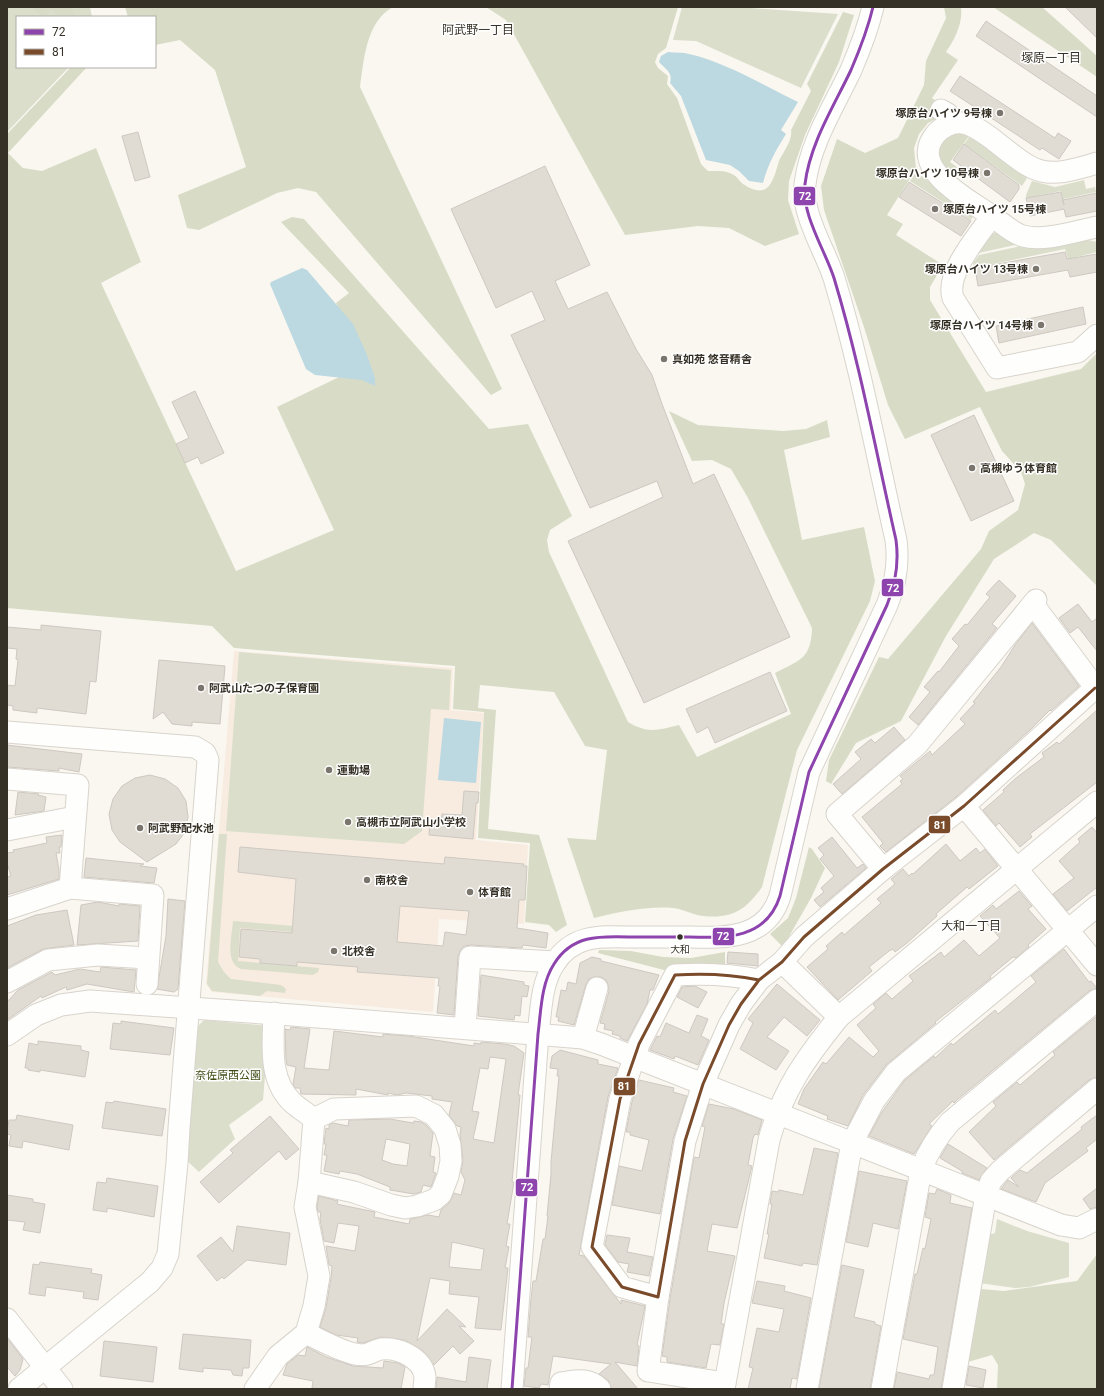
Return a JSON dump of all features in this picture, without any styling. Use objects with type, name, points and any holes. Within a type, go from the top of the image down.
[{"type":"street","points":[[512,1389],[538,1034],[545,981],[555,962],[569,947],[587,938],[597,936],[726,938],[741,935],[756,928],[774,911],[780,896],[804,788],[809,772],[890,598],[897,568],[896,540],[867,406],[844,316],[834,278],[808,210],[804,189],[806,175],[816,145],[854,62],[873,7]]},
{"type":"street","points":[[1097,163],[1054,174],[1031,169],[978,129],[947,116],[941,129],[932,138],[928,150],[930,163],[936,174],[942,180],[1021,235],[1040,238],[1097,227]]},
{"type":"street","points":[[992,216],[954,275],[951,291],[953,298],[997,368],[1078,352],[1097,335]]},
{"type":"street","points":[[883,869],[837,814],[917,745],[1035,602],[1096,689],[964,806],[883,869],[804,937],[782,962],[759,980],[729,1025],[703,1084],[685,1141],[658,1297],[648,1371],[725,1386],[767,1148],[777,1113],[792,1081],[809,1053],[838,1017],[1097,802]]},
{"type":"street","points":[[7,732],[195,747],[205,753],[208,760],[188,1007],[178,1163],[168,1254],[162,1268],[150,1282],[18,1389]]},
{"type":"street","points":[[7,779],[78,785],[70,888]]},
{"type":"street","points":[[964,806],[1097,964]]},
{"type":"street","points":[[7,830],[76,816]]},
{"type":"street","points":[[7,909],[70,888],[153,895],[147,984]]},
{"type":"street","points":[[807,1389],[852,1143],[874,1101],[896,1072],[1097,906]]},
{"type":"street","points":[[7,982],[48,960],[98,955],[148,958]]},
{"type":"street","points":[[465,1028],[463,956],[555,962]]},
{"type":"street","points":[[782,962],[838,1017]]},
{"type":"street","points":[[658,1297],[622,1287],[592,1246],[620,1099],[633,1057],[675,975],[705,973],[732,975],[759,980]]},
{"type":"street","points":[[582,1038],[597,988]]},
{"type":"street","points":[[882,1389],[921,1170],[927,1153],[950,1122],[1097,1000]]},
{"type":"street","points":[[7,1035],[36,1015],[61,1005],[90,1001],[274,1013],[582,1038],[1061,1225],[1079,1228],[1097,1219]]},
{"type":"street","points":[[274,1013],[272,1061],[279,1083],[293,1103],[314,1119]]},
{"type":"street","points":[[953,1389],[986,1195],[991,1181],[1000,1171],[1097,1089]]},
{"type":"street","points":[[309,1182],[354,1192],[391,1205],[405,1208],[417,1206],[434,1200],[441,1194],[451,1161],[450,1145],[445,1129],[434,1115],[416,1106],[334,1109],[314,1119]]},
{"type":"street","points":[[257,1389],[278,1356],[306,1333],[319,1276],[305,1207],[309,1182],[314,1119]]},
{"type":"street","points":[[7,1319],[62,1389]]},
{"type":"street","points":[[306,1333],[356,1355],[370,1355],[380,1350],[391,1349],[405,1353],[418,1362],[425,1375],[424,1389]]},
{"type":"street","points":[[560,1389],[561,1383],[580,1380],[592,1382],[600,1389]]},
{"type":"shaded area","name":"高槻市立阿武山小学校","points":[[234,651],[453,668],[451,710],[484,713],[476,840],[528,845],[524,924],[439,919],[433,1012],[212,992],[206,984]]},
{"type":"green space","points":[[7,7],[90,7],[92,16],[16,16],[16,68],[68,68],[7,132]]},
{"type":"green space","points":[[33,7],[71,7],[75,16],[59,16],[51,9],[45,16],[41,16]]},
{"type":"green space","points":[[125,7],[393,7],[377,22],[372,32],[365,53],[360,87],[502,389],[491,395],[316,192],[298,188],[277,193],[199,230],[187,228],[178,195],[246,167],[215,70],[180,40],[156,45],[156,16],[128,16]]},
{"type":"green space","points":[[486,7],[678,7],[666,48],[658,54],[655,62],[658,68],[668,76],[667,84],[677,98],[701,164],[708,171],[729,173],[735,176],[743,184],[752,189],[759,190],[764,189],[772,182],[779,161],[791,138],[791,130],[811,91],[807,84],[843,12],[854,15],[839,62],[805,135],[789,181],[788,200],[799,234],[765,246],[729,228],[698,226],[625,235],[506,20]]},
{"type":"green space","points":[[682,7],[736,7],[838,14],[801,88],[696,41],[673,40]]},
{"type":"green space","points":[[944,7],[961,7],[961,19],[958,31],[946,52],[958,60],[932,98],[939,103],[941,116],[928,123],[919,134],[914,148],[916,169],[887,215],[903,224],[896,235],[943,265],[930,287],[930,300],[986,392],[1081,369],[1097,353],[1097,586],[1051,540],[1034,533],[994,559],[946,636],[901,721],[856,743],[831,784],[826,781],[829,760],[879,657],[888,659],[981,549],[989,531],[1018,510],[1025,484],[1021,472],[1002,451],[980,407],[905,439],[888,405],[864,327],[824,210],[821,186],[837,139],[865,153],[898,138],[924,85],[926,61],[946,18]]},
{"type":"green space","points":[[993,7],[1042,7],[1097,56],[1097,77]]},
{"type":"green space","points":[[70,68],[86,68],[8,153],[23,168],[42,171],[96,148],[141,262],[101,283],[236,571],[334,530],[277,407],[364,365],[336,303],[349,293],[281,222],[292,217],[304,219],[489,429],[528,424],[572,516],[550,530],[547,540],[549,552],[628,722],[647,730],[679,725],[697,757],[791,714],[775,673],[791,665],[802,657],[809,646],[812,628],[748,498],[731,469],[712,460],[692,461],[669,411],[698,425],[783,431],[806,429],[827,420],[830,437],[784,450],[802,540],[864,527],[875,581],[870,601],[797,750],[762,887],[750,902],[744,907],[730,914],[713,917],[703,916],[673,908],[653,908],[633,910],[594,918],[567,838],[596,840],[607,750],[585,746],[554,692],[480,685],[478,708],[496,710],[488,829],[539,835],[567,925],[556,932],[549,925],[525,922],[530,843],[478,838],[484,712],[453,709],[455,666],[234,648],[212,626],[7,608],[7,134]]},
{"type":"green space","points":[[960,132],[969,136],[950,162],[957,167],[951,174],[945,168],[939,150],[941,144],[945,140],[951,135]]},
{"type":"green space","points":[[970,136],[1027,178],[1022,186],[964,144]]},
{"type":"green space","points":[[916,172],[974,214],[971,220],[910,181]]},
{"type":"green space","points":[[1084,180],[1086,189],[1095,187],[1096,192],[1063,199],[1061,191],[1026,198],[1032,181],[1055,187]]},
{"type":"green space","points":[[998,232],[1019,244],[979,253],[992,234]]},
{"type":"green space","points":[[1088,240],[1097,242],[1097,252],[1068,259],[1065,249],[974,268],[973,263],[979,255],[1021,246],[1038,249]]},
{"type":"green space","name":"運動場","points":[[239,652],[451,670],[449,710],[431,709],[422,831],[404,844],[226,831]]},
{"type":"green space","points":[[219,834],[227,834],[218,962],[224,972],[231,979],[281,985],[286,989],[285,993],[267,991],[260,996],[212,991],[207,984]]},
{"type":"green space","points":[[809,847],[825,868],[811,898],[783,947],[770,934],[788,918],[796,898]]},
{"type":"green space","points":[[233,921],[295,926],[294,932],[240,928],[238,961],[319,968],[318,972],[313,975],[241,969],[236,966],[232,961],[230,948]]},
{"type":"green space","points":[[599,950],[631,951],[663,957],[691,958],[725,952],[725,964],[668,971],[598,953]]},
{"type":"green space","name":"奈佐原西公園","points":[[204,1020],[269,1026],[263,1100],[229,1125],[235,1139],[199,1172],[184,1158],[196,1028]]},
{"type":"green space","points":[[997,1219],[1027,1231],[1069,1243],[1069,1277],[1029,1287],[1015,1288],[979,1283],[989,1235],[995,1233]]},
{"type":"green space","points":[[1097,1254],[1097,1389],[997,1389],[998,1365],[992,1355],[968,1362],[981,1289],[1004,1291],[1077,1281]]},
{"type":"water","points":[[668,52],[687,53],[731,68],[798,102],[781,130],[786,134],[773,157],[763,183],[749,181],[739,171],[730,165],[706,160],[681,96],[670,83],[670,74],[659,62],[661,56]]},
{"type":"water","points":[[302,268],[307,270],[353,324],[367,355],[375,378],[375,386],[362,380],[315,375],[306,369],[270,284],[271,282]]},
{"type":"water","points":[[444,718],[481,722],[476,783],[438,780]]},
{"type":"building","points":[[1065,7],[1097,7],[1097,38]]},
{"type":"building","points":[[986,21],[1097,96],[1097,117],[976,36]]},
{"type":"building","name":"塚原台ハイツ 9号棟","points":[[960,76],[1055,138],[1058,133],[1071,141],[1059,159],[1042,148],[1040,150],[950,91]]},
{"type":"building","points":[[138,132],[150,177],[135,181],[122,136]]},
{"type":"building","name":"塚原台ハイツ 10号棟","points":[[964,144],[1019,185],[1019,189],[1010,202],[953,160]]},
{"type":"building","points":[[545,166],[590,265],[555,281],[568,309],[607,292],[636,349],[652,375],[693,484],[714,474],[790,637],[644,703],[568,541],[663,497],[657,481],[590,508],[511,335],[545,320],[532,291],[496,308],[451,209]]},
{"type":"building","name":"塚原台ハイツ 15号棟","points":[[909,182],[971,221],[961,236],[899,197]]},
{"type":"building","points":[[1061,192],[1064,205],[1063,200],[1097,193],[1097,211],[1066,217],[1064,209],[1030,216],[1026,198]]},
{"type":"building","name":"塚原台ハイツ 13号棟","points":[[1065,252],[1067,259],[1097,254],[1097,272],[1070,277],[1068,270],[978,286],[975,268]]},
{"type":"building","name":"塚原台ハイツ 14号棟","points":[[1083,307],[1086,324],[999,343],[996,326]]},
{"type":"building","points":[[195,391],[224,453],[201,464],[198,457],[185,463],[176,444],[189,438],[172,402]]},
{"type":"building","name":"高槻ゆう体育館","points":[[974,415],[1014,501],[971,521],[931,435]]},
{"type":"building","points":[[999,580],[1016,596],[992,624],[997,628],[918,725],[909,717],[930,692],[924,687],[938,671],[939,672],[959,646],[952,639],[965,624],[967,625],[990,597],[986,594]]},
{"type":"building","points":[[1078,604],[1092,622],[1097,618],[1097,651],[1078,627],[1070,633],[1059,618]]},
{"type":"building","points":[[1032,623],[1079,686],[1051,711],[1050,710],[956,797],[886,852],[880,846],[883,843],[862,817],[902,784],[900,781],[903,779],[900,776],[930,751],[932,755],[965,724],[960,719],[975,703],[973,702],[1001,667],[1015,645]]},
{"type":"building","points":[[41,625],[101,631],[96,682],[90,681],[86,714],[37,708],[37,713],[13,710],[13,706],[7,705],[7,685],[15,686],[18,660],[16,659],[17,649],[7,648],[7,627],[41,630]]},
{"type":"building","points":[[159,660],[225,666],[220,724],[192,722],[192,726],[172,724],[163,712],[153,719]]},
{"type":"building","points":[[770,672],[787,711],[715,743],[708,727],[697,733],[686,709]]},
{"type":"building","points":[[1097,710],[1097,782],[1030,834],[1032,837],[1020,847],[999,823],[996,826],[983,810],[1004,792],[1003,790],[1016,778],[1044,757],[1042,753],[1057,742],[1059,744]]},
{"type":"building","points":[[894,727],[905,740],[842,794],[833,784],[861,759],[855,752],[871,739],[875,743]]},
{"type":"building","points":[[7,745],[82,754],[79,772],[59,768],[59,771],[7,767]]},
{"type":"building","points":[[150,775],[165,779],[178,788],[186,801],[188,817],[185,832],[176,844],[147,862],[120,842],[112,830],[109,814],[113,799],[122,786],[135,778]]},
{"type":"building","points":[[464,791],[479,792],[478,803],[476,803],[473,839],[429,835],[430,822],[441,823],[442,814],[462,815]]},
{"type":"building","points":[[18,792],[39,794],[38,795],[46,797],[44,811],[15,815]]},
{"type":"building","points":[[1092,827],[1097,833],[1097,887],[1067,911],[1053,894],[1074,878],[1059,861],[1080,842],[1078,839]]},
{"type":"building","points":[[62,835],[61,847],[59,847],[60,853],[56,853],[59,879],[7,895],[7,877],[11,876],[7,863],[7,853],[14,852],[13,850],[47,843],[46,837]]},
{"type":"building","points":[[832,837],[857,868],[863,864],[866,868],[820,907],[814,900],[824,892],[821,888],[834,876],[820,859],[824,855],[818,848]]},
{"type":"building","points":[[946,844],[960,861],[976,848],[980,853],[985,849],[998,866],[969,889],[967,887],[936,914],[937,916],[907,943],[895,952],[893,949],[889,951],[869,967],[872,971],[838,1000],[807,967],[828,949],[826,946],[842,932],[844,935],[881,903],[877,899],[895,884],[891,879],[903,869],[909,876],[912,873],[913,874]]},
{"type":"building","points":[[240,847],[444,864],[445,857],[524,864],[523,866],[527,866],[525,900],[519,900],[517,928],[548,933],[546,948],[523,945],[522,948],[471,945],[464,946],[458,956],[454,1015],[437,1013],[440,986],[438,986],[439,978],[357,972],[358,967],[297,962],[297,966],[260,963],[260,959],[239,957],[241,929],[292,933],[296,879],[238,872]],"holes":[[[400,906],[469,911],[466,935],[445,932],[443,946],[397,942]]]},
{"type":"building","points":[[86,858],[144,864],[140,866],[157,868],[154,883],[84,877]]},
{"type":"building","points":[[1019,891],[1032,906],[1028,909],[1046,929],[1028,945],[1029,947],[1016,958],[1013,957],[990,976],[991,978],[935,1022],[936,1023],[886,1065],[863,1095],[848,1126],[827,1119],[828,1116],[798,1104],[804,1089],[823,1062],[826,1064],[849,1037],[873,1057],[879,1051],[857,1025],[876,1008],[873,1004],[886,993],[892,999],[913,981],[909,976],[941,952],[944,957],[964,940],[979,956],[1000,938],[980,916],[993,905],[996,909]]},
{"type":"building","points":[[168,899],[185,901],[178,989],[174,992],[157,989],[166,936]]},
{"type":"building","points":[[98,902],[119,906],[119,904],[140,906],[138,941],[77,945],[81,905]]},
{"type":"building","points":[[67,910],[74,945],[43,949],[7,968],[7,926],[36,915]]},
{"type":"building","points":[[1064,949],[1089,982],[1091,981],[1097,988],[1089,991],[954,1103],[953,1101],[929,1124],[932,1126],[914,1154],[869,1136],[882,1112],[905,1080],[934,1056],[935,1058],[951,1043],[953,1045],[995,1010],[998,1014],[1036,982],[1031,976]]},
{"type":"building","points":[[728,952],[758,954],[758,966],[727,963]]},
{"type":"building","points":[[592,957],[601,959],[601,961],[659,975],[653,990],[650,990],[647,1004],[627,1041],[620,1038],[620,1036],[612,1034],[613,1031],[604,1029],[605,1024],[600,1023],[609,991],[606,980],[601,977],[589,979],[586,984],[574,1025],[558,1021],[559,1017],[556,1017],[561,990],[566,991],[568,982],[576,984],[580,963]]},
{"type":"building","points":[[101,967],[136,970],[134,992],[87,984],[67,990],[66,987],[42,998],[41,996],[7,1020],[7,1002],[18,990],[52,972],[55,975],[80,969],[100,972]]},
{"type":"building","points":[[481,975],[524,982],[524,985],[529,986],[527,997],[522,996],[520,1016],[515,1015],[514,1020],[478,1016]]},
{"type":"building","points":[[777,984],[820,1020],[807,1036],[784,1017],[767,1037],[789,1051],[776,1070],[740,1049],[753,1023],[748,1019]]},
{"type":"building","points":[[695,986],[707,992],[698,1008],[677,997],[682,987]]},
{"type":"building","points":[[697,1015],[708,1019],[701,1036],[709,1040],[698,1065],[675,1056],[674,1059],[650,1050],[657,1036],[660,1037],[666,1023],[689,1033]]},
{"type":"building","points":[[1097,1016],[1097,1077],[1089,1080],[994,1160],[969,1132],[996,1106],[993,1102],[1017,1082],[1020,1085],[1055,1055],[1053,1052]]},
{"type":"building","points":[[121,1021],[174,1028],[170,1055],[110,1049],[113,1023],[121,1024]]},
{"type":"building","points":[[291,1027],[310,1029],[304,1068],[329,1070],[334,1031],[383,1037],[383,1034],[408,1036],[474,1046],[474,1043],[481,1044],[481,1042],[504,1044],[514,1046],[524,1053],[518,1095],[520,1095],[512,1182],[514,1182],[507,1224],[510,1224],[506,1246],[509,1247],[505,1268],[508,1268],[501,1330],[475,1328],[479,1297],[449,1294],[450,1281],[430,1278],[417,1341],[447,1309],[466,1327],[459,1326],[474,1341],[460,1354],[453,1346],[434,1365],[423,1351],[405,1340],[381,1337],[363,1343],[357,1342],[358,1338],[336,1335],[320,1327],[326,1308],[332,1266],[329,1265],[326,1246],[355,1251],[359,1226],[338,1223],[334,1243],[324,1241],[320,1219],[321,1212],[318,1212],[317,1207],[319,1196],[338,1201],[337,1204],[375,1212],[374,1217],[409,1224],[410,1219],[428,1215],[439,1217],[441,1210],[449,1203],[454,1193],[461,1195],[465,1180],[461,1172],[463,1160],[460,1135],[461,1127],[457,1126],[449,1115],[452,1102],[432,1099],[432,1096],[406,1093],[397,1095],[388,1093],[388,1095],[356,1089],[356,1095],[301,1094],[300,1088],[295,1088],[293,1084],[296,1067],[287,1065],[286,1060],[285,1029],[290,1030]],"holes":[[[490,1057],[506,1059],[494,1143],[473,1139],[479,1112],[472,1111],[480,1068],[488,1069]],[[452,1242],[484,1249],[481,1270],[449,1267]]]},
{"type":"building","points":[[38,1041],[81,1046],[81,1050],[89,1052],[85,1077],[40,1070],[40,1072],[25,1068],[29,1043],[38,1045]]},
{"type":"building","points":[[560,1050],[598,1060],[598,1064],[618,1068],[608,1097],[579,1255],[584,1256],[621,1304],[621,1300],[645,1306],[637,1345],[639,1346],[637,1366],[615,1362],[638,1389],[612,1389],[608,1380],[599,1374],[611,1364],[553,1356],[548,1385],[541,1384],[539,1388],[524,1386],[532,1337],[528,1337],[533,1281],[536,1281],[543,1239],[545,1239],[548,1216],[551,1162],[559,1076],[557,1076],[558,1069],[550,1068],[552,1056]]},
{"type":"building","points":[[639,1080],[674,1088],[673,1092],[687,1096],[673,1139],[660,1214],[612,1205],[619,1166],[642,1171],[649,1140],[630,1135],[630,1132],[626,1132],[632,1102]]},
{"type":"building","points":[[114,1101],[166,1109],[162,1136],[102,1128],[106,1102],[113,1103]]},
{"type":"building","points":[[709,1104],[734,1109],[762,1120],[758,1135],[755,1134],[753,1138],[748,1165],[752,1166],[737,1228],[712,1224],[707,1251],[735,1256],[724,1303],[721,1324],[724,1324],[720,1345],[711,1344],[706,1368],[667,1362],[667,1357],[662,1356],[694,1157],[699,1158],[705,1127],[702,1126]]},
{"type":"building","points":[[17,1115],[73,1125],[69,1150],[23,1141],[22,1148],[9,1146],[11,1135],[7,1134],[7,1132],[9,1120],[16,1120]]},
{"type":"building","points":[[1097,1115],[1097,1139],[1086,1148],[1088,1151],[1045,1183],[1036,1202],[1001,1189],[1008,1180],[1019,1187],[1011,1178],[1020,1170],[1027,1173],[1082,1129],[1081,1127]]},
{"type":"building","points":[[270,1116],[299,1149],[286,1160],[279,1151],[219,1203],[200,1182],[233,1153],[230,1150]]},
{"type":"building","points":[[390,1119],[413,1123],[414,1121],[421,1122],[426,1125],[433,1133],[430,1156],[435,1157],[433,1172],[436,1173],[431,1187],[423,1185],[421,1192],[414,1194],[390,1190],[390,1187],[357,1174],[340,1171],[339,1174],[324,1171],[327,1155],[324,1155],[326,1128],[329,1129],[329,1125],[333,1123],[348,1126],[349,1120]],"holes":[[[386,1139],[410,1144],[407,1166],[393,1164],[382,1160]]]},
{"type":"building","points":[[948,1144],[987,1168],[979,1180],[962,1173],[962,1171],[940,1158]]},
{"type":"building","points":[[814,1148],[838,1153],[817,1265],[803,1263],[802,1266],[764,1258],[769,1234],[767,1234],[772,1204],[770,1204],[772,1191],[778,1192],[779,1190],[803,1195]]},
{"type":"building","points":[[859,1171],[907,1181],[898,1229],[873,1223],[868,1247],[846,1242]]},
{"type":"building","points":[[107,1178],[158,1186],[154,1217],[107,1208],[107,1212],[93,1210],[97,1182],[106,1183]]},
{"type":"building","points":[[1097,1188],[1097,1207],[1090,1209],[1083,1199]]},
{"type":"building","points":[[937,1189],[951,1195],[950,1203],[972,1208],[941,1389],[894,1389],[897,1372],[929,1379],[930,1375],[934,1375],[938,1347],[903,1339],[915,1274],[917,1274],[923,1248],[925,1249],[931,1219],[925,1217],[929,1193],[935,1194]]},
{"type":"building","points":[[7,1195],[33,1199],[33,1202],[45,1204],[40,1233],[23,1230],[25,1222],[7,1220]]},
{"type":"building","points":[[237,1226],[290,1233],[286,1265],[247,1260],[224,1279],[222,1277],[217,1281],[197,1256],[221,1237],[233,1252]]},
{"type":"building","points":[[607,1235],[630,1238],[627,1252],[653,1257],[649,1276],[627,1272],[629,1264],[618,1262],[605,1245]]},
{"type":"building","points":[[40,1262],[92,1269],[91,1273],[102,1275],[98,1300],[83,1298],[84,1292],[46,1287],[45,1296],[29,1294],[33,1264],[39,1265]]},
{"type":"building","points":[[842,1265],[864,1270],[854,1317],[875,1322],[875,1324],[881,1326],[870,1389],[819,1389]]},
{"type":"building","points":[[757,1281],[785,1286],[784,1291],[811,1298],[797,1379],[792,1378],[790,1389],[748,1389],[753,1368],[749,1367],[757,1328],[779,1332],[784,1309],[752,1303]]},
{"type":"building","points":[[183,1334],[251,1340],[249,1368],[243,1368],[242,1376],[233,1375],[231,1370],[203,1368],[203,1372],[179,1369]]},
{"type":"building","points":[[7,1338],[23,1359],[20,1370],[15,1376],[7,1367]]},
{"type":"building","points":[[104,1341],[157,1347],[153,1382],[100,1376]]},
{"type":"building","points":[[307,1347],[326,1357],[353,1366],[383,1368],[384,1361],[398,1363],[405,1367],[401,1389],[312,1388],[313,1381],[283,1375],[287,1364],[298,1355],[305,1356]]},
{"type":"building","points":[[469,1357],[491,1360],[487,1389],[436,1389],[437,1377],[466,1382]]},
{"type":"building","points":[[969,1366],[986,1370],[983,1388],[966,1385]]},
{"type":"transit line","name":"72","points":[[512,1389],[538,1034],[542,998],[546,980],[561,954],[569,947],[587,939],[597,937],[729,936],[754,929],[765,921],[774,910],[780,896],[809,772],[887,605],[893,589],[897,564],[896,540],[867,408],[852,343],[834,278],[810,220],[805,196],[805,184],[808,169],[817,139],[851,70],[861,46],[873,7]]},
{"type":"transit line","name":"81","points":[[759,980],[717,974],[675,975],[639,1044],[620,1099],[592,1247],[622,1287],[658,1297],[685,1141],[703,1084],[729,1025],[741,1004],[759,980],[782,962],[804,937],[883,869],[964,806],[1095,688]]},
{"type":"place","name":"塚原台ハイツ 9号棟","points":[[1000,113]]},
{"type":"place","name":"塚原台ハイツ 10号棟","points":[[987,173]]},
{"type":"place","name":"塚原台ハイツ 15号棟","points":[[935,209]]},
{"type":"place","name":"塚原台ハイツ 13号棟","points":[[1036,269]]},
{"type":"place","name":"塚原台ハイツ 14号棟","points":[[1041,325]]},
{"type":"place","name":"真如苑 悠音精舎","points":[[664,359]]},
{"type":"place","name":"高槻ゆう体育館","points":[[972,468]]},
{"type":"place","name":"阿武山たつの子保育園","points":[[201,688]]},
{"type":"place","name":"運動場","points":[[329,770]]},
{"type":"place","name":"高槻市立阿武山小学校","points":[[348,822]]},
{"type":"place","name":"阿武野配水池","points":[[140,828]]},
{"type":"place","name":"南校舎","points":[[367,880]]},
{"type":"place","name":"体育館","points":[[470,892]]},
{"type":"place","name":"大和","points":[[680,937]]},
{"type":"place","name":"北校舎","points":[[334,951]]},
{"type":"district","name":"阿武野一丁目","points":[[478,30]]},
{"type":"district","name":"塚原一丁目","points":[[1051,58]]},
{"type":"district","name":"大和一丁目","points":[[971,926]]}]
